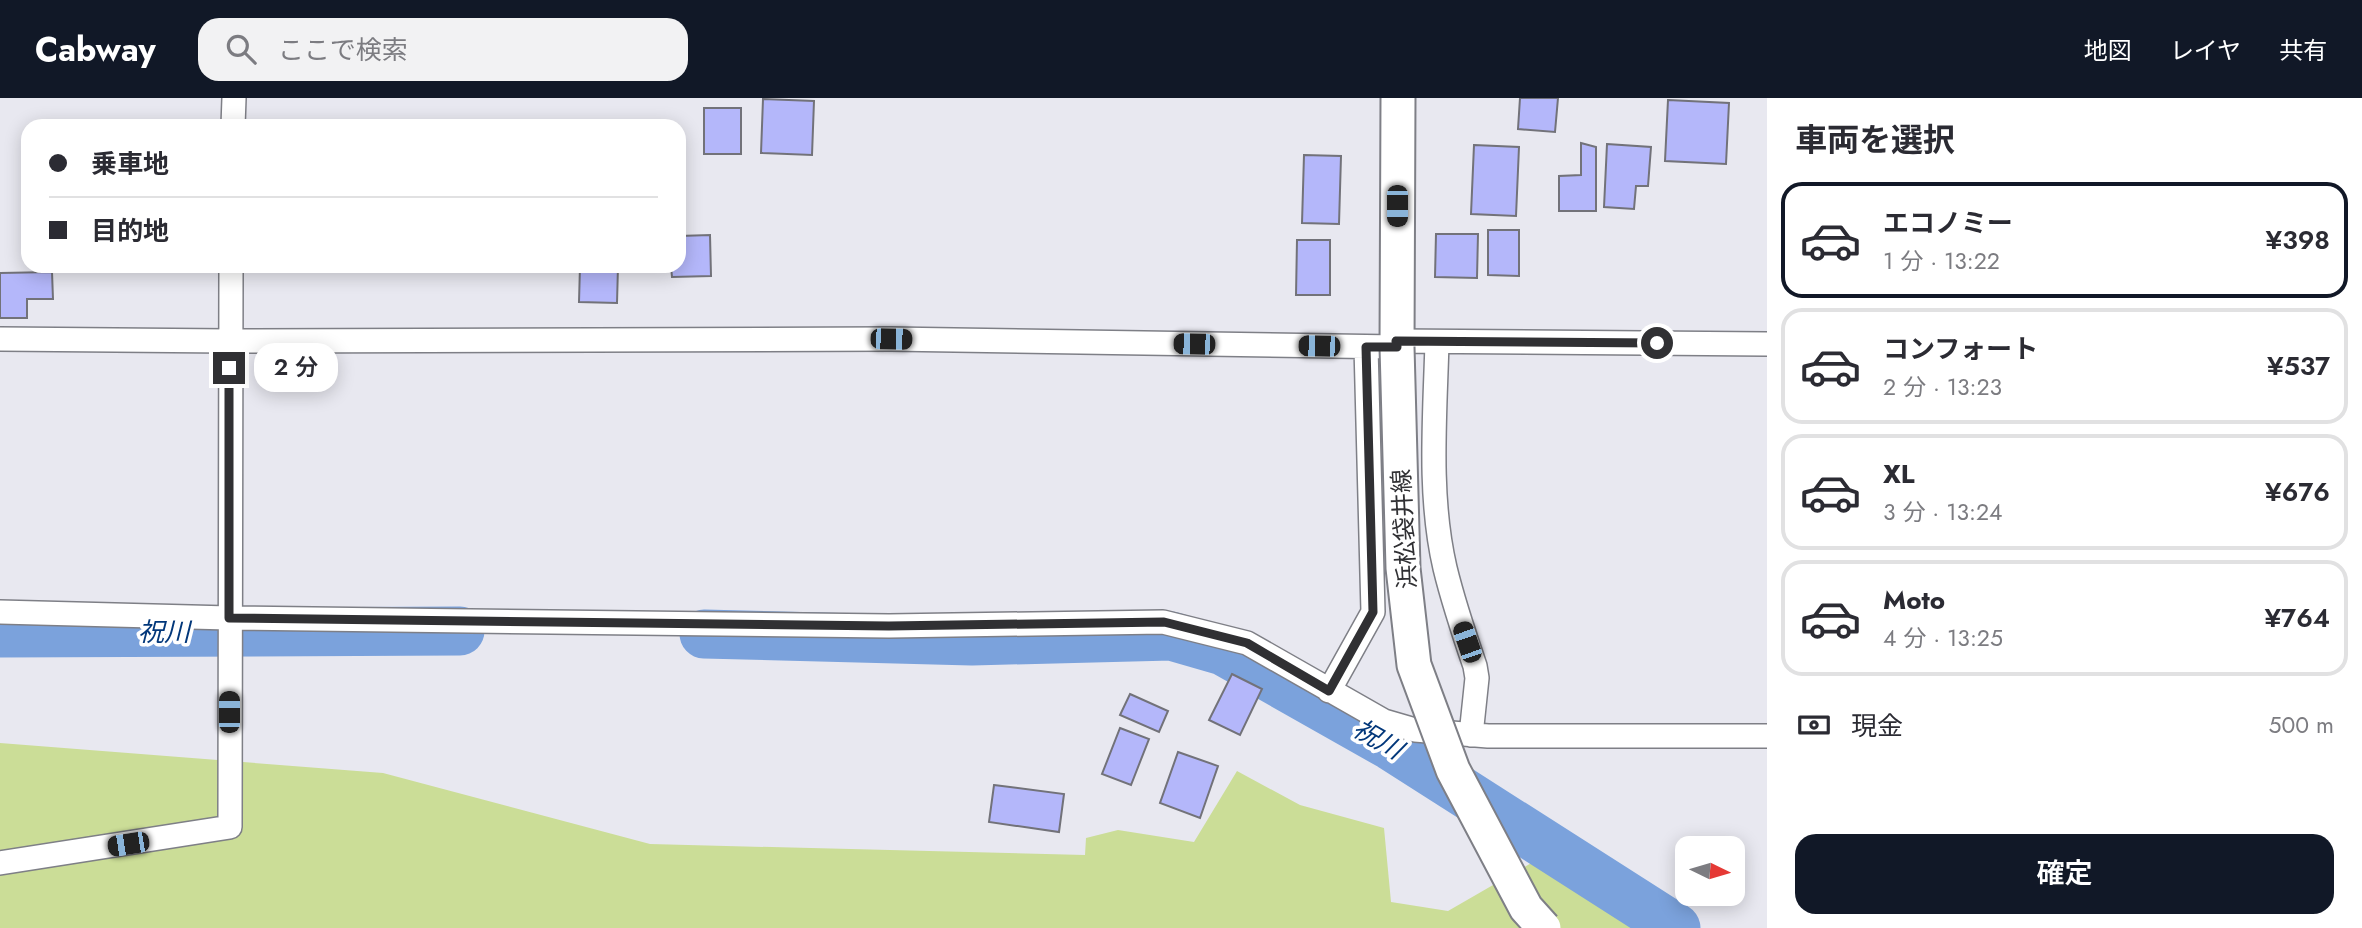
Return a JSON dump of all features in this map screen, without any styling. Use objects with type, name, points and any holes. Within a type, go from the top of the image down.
[{"type":"main road","name":"浜松袋井線","points":[[1398,98],[1386,345],[1414,665],[1453,771],[1527,908],[1544,928]]},
{"type":"street","points":[[233,119],[234,98]]},
{"type":"street","points":[[0,863],[230,827],[231,273]]},
{"type":"street","points":[[0,339],[891,339],[1386,345],[1437,342],[1767,344]]},
{"type":"street","points":[[1437,342],[1434,456],[1438,512],[1445,566],[1477,678],[1471,735]]},
{"type":"street","points":[[1329,691],[1373,612],[1386,345]]},
{"type":"street","points":[[0,612],[229,618],[889,626],[1164,622],[1247,643],[1384,721],[1415,730],[1471,735],[1767,736]]},
{"type":"green space","points":[[0,743],[383,773],[650,844],[1085,855],[1086,838],[1118,830],[1194,842],[1237,771],[1300,805],[1384,828],[1391,902],[1448,911],[1554,850],[1677,928],[0,928]]},
{"type":"building","points":[[1520,98],[1558,98],[1555,132],[1518,129]]},
{"type":"building","points":[[763,99],[814,101],[812,155],[761,153]]},
{"type":"building","points":[[1668,100],[1729,103],[1726,164],[1665,161]]},
{"type":"building","points":[[704,108],[741,108],[741,154],[704,154]]},
{"type":"building","points":[[1581,143],[1596,147],[1596,211],[1559,211],[1559,176],[1581,175]]},
{"type":"building","points":[[1607,144],[1651,147],[1648,186],[1636,186],[1634,209],[1604,207]]},
{"type":"building","points":[[1474,145],[1519,147],[1516,216],[1471,214]]},
{"type":"building","points":[[1304,155],[1341,156],[1339,224],[1302,223]]},
{"type":"building","points":[[1488,230],[1519,230],[1519,276],[1488,275]]},
{"type":"building","points":[[1436,234],[1478,234],[1477,278],[1435,277]]},
{"type":"building","points":[[710,235],[711,276],[672,277],[672,273],[686,273],[686,236]]},
{"type":"building","points":[[1297,240],[1330,240],[1330,295],[1296,295]]},
{"type":"building","points":[[0,273],[52,273],[53,299],[27,299],[27,318],[0,318]]},
{"type":"building","points":[[580,273],[618,273],[617,303],[579,302]]},
{"type":"building","points":[[1232,674],[1262,689],[1240,735],[1209,720]]},
{"type":"building","points":[[1130,694],[1168,711],[1159,732],[1120,715]]},
{"type":"building","points":[[1120,728],[1149,739],[1131,785],[1102,774]]},
{"type":"building","points":[[1178,752],[1218,766],[1200,818],[1160,803]]},
{"type":"building","points":[[994,785],[1064,794],[1059,832],[989,822]]},
{"type":"waterway","name":"祝川","points":[[0,633],[460,631]]},
{"type":"waterway","name":"祝川","points":[[704,634],[972,641],[1171,636],[1223,651],[1391,746],[1676,928]]},
{"type":"route","points":[[229,368],[229,618],[889,626],[1164,622],[1247,643],[1329,691],[1373,612],[1366,347],[1397,347],[1396,341],[1657,343]]}]
